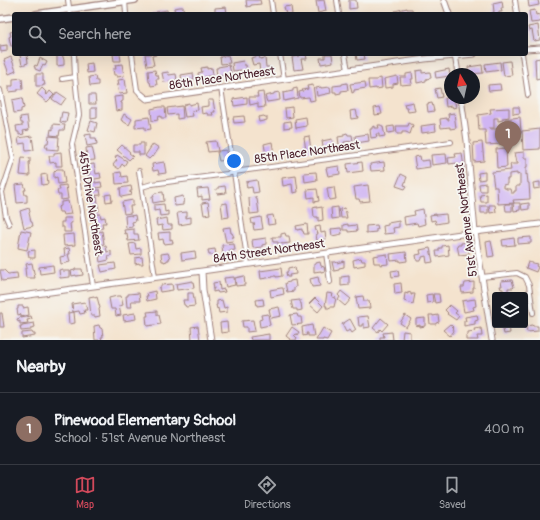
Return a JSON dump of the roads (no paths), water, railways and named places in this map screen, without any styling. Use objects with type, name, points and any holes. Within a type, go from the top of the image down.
[{"type":"main road","points":[[69,12],[135,0]]},
{"type":"main road","points":[[0,19],[12,17]]},
{"type":"street","points":[[68,0],[69,12]]},
{"type":"street","points":[[271,0],[273,12]]},
{"type":"street","points":[[337,0],[339,12]]},
{"type":"street","points":[[444,0],[448,12]]},
{"type":"street","points":[[515,0],[517,12]]},
{"type":"street","points":[[125,1],[126,12]]},
{"type":"street","points":[[528,49],[540,48]]},
{"type":"street","name":"45th Drive Northeast","points":[[74,56],[74,77],[78,115],[72,144],[93,286]]},
{"type":"street","points":[[132,56],[137,90],[141,94]]},
{"type":"street","points":[[280,56],[284,79]]},
{"type":"street","points":[[345,56],[348,70]]},
{"type":"street","name":"86th Place Northeast","points":[[141,94],[148,99],[448,56]]},
{"type":"street","points":[[455,56],[457,68]]},
{"type":"street","points":[[522,56],[528,95]]},
{"type":"street","points":[[62,79],[74,77]]},
{"type":"street","points":[[221,88],[248,264]]},
{"type":"street","points":[[0,90],[13,159],[2,192],[6,217],[9,224]]},
{"type":"street","name":"51st Avenue Northeast","points":[[462,104],[467,141],[475,232],[492,340]]},
{"type":"street","name":"85th Place Northeast","points":[[142,187],[152,184],[234,172],[451,142]]},
{"type":"street","points":[[140,171],[155,277]]},
{"type":"street","name":"84th Street Northeast","points":[[0,298],[540,224]]},
{"type":"street","points":[[326,253],[330,282]]},
{"type":"street","points":[[202,271],[212,340]]},
{"type":"street","points":[[482,277],[517,273],[525,277],[529,285],[533,313]]},
{"type":"place","name":"Pinewood Elementary School","points":[[508,154]]}]
